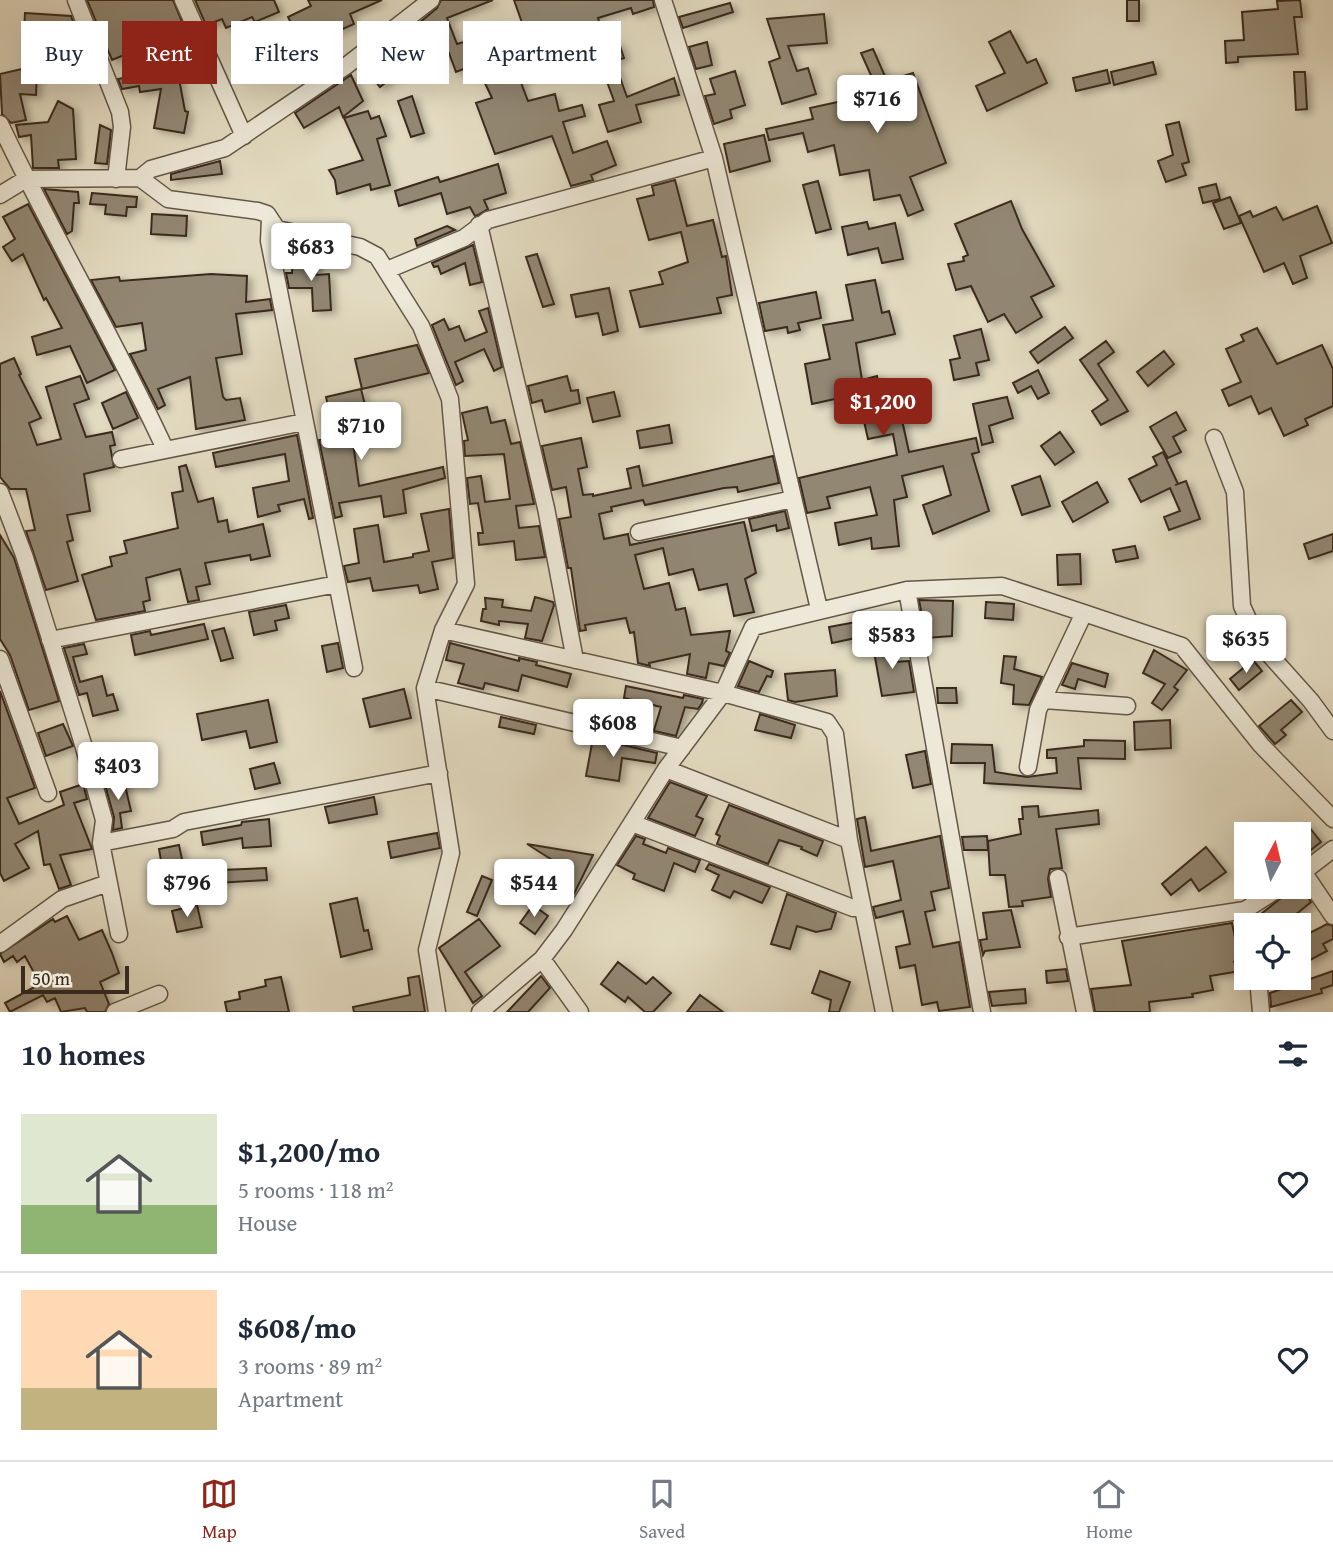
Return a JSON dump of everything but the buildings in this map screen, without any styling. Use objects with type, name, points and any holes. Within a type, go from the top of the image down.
[{"type":"street","points":[[76,0],[120,112],[122,127],[116,179]]},
{"type":"street","points":[[183,0],[244,136]]},
{"type":"street","points":[[140,178],[150,169],[206,155],[244,136],[346,66],[431,0]]},
{"type":"street","points":[[663,0],[714,158],[819,609]]},
{"type":"street","points":[[0,124],[26,179],[124,359],[165,449]]},
{"type":"street","points":[[387,270],[464,238],[479,225],[714,158]]},
{"type":"street","points":[[0,195],[26,179],[140,178],[168,199],[258,211],[270,219],[277,229],[293,235],[360,247],[377,256],[421,326],[450,399],[466,584],[443,630],[425,688],[425,705],[451,853],[428,950],[438,1012]]},
{"type":"street","points":[[270,219],[269,241],[354,668]]},
{"type":"street","points":[[479,225],[546,508],[575,660]]},
{"type":"street","points":[[121,459],[304,422]]},
{"type":"street","points":[[1214,438],[1235,492],[1242,606],[1259,643],[1311,701],[1333,731]]},
{"type":"street","points":[[0,492],[50,640],[104,820],[101,843],[120,934]]},
{"type":"street","points":[[639,532],[793,499]]},
{"type":"street","points":[[50,640],[337,584]]},
{"type":"street","points":[[480,1012],[497,1007],[542,959],[666,769],[723,692],[753,628],[819,609],[907,590],[1002,586],[1182,646],[1261,746],[1333,819]]},
{"type":"street","points":[[907,590],[982,1012]]},
{"type":"street","points":[[1028,767],[1038,710],[1084,613]]},
{"type":"street","points":[[443,630],[723,692],[827,722],[832,727],[849,840],[884,1012]]},
{"type":"street","points":[[0,659],[48,793]]},
{"type":"street","points":[[425,688],[682,748]]},
{"type":"street","points":[[1044,700],[1127,706]]},
{"type":"street","points":[[666,769],[849,840]]},
{"type":"street","points":[[101,843],[173,829],[184,822],[439,773]]},
{"type":"street","points":[[632,823],[853,908],[862,907]]},
{"type":"street","points":[[1311,866],[1333,849]]},
{"type":"street","points":[[1058,878],[1084,1012]]},
{"type":"street","points":[[0,944],[62,899],[108,883]]},
{"type":"street","points":[[1311,887],[1333,916]]},
{"type":"street","points":[[1252,913],[1267,900]]},
{"type":"street","points":[[1068,937],[1234,919]]},
{"type":"street","points":[[542,959],[580,1012]]},
{"type":"street","points":[[1259,990],[1261,1012]]},
{"type":"street","points":[[115,1012],[159,995]]}]
